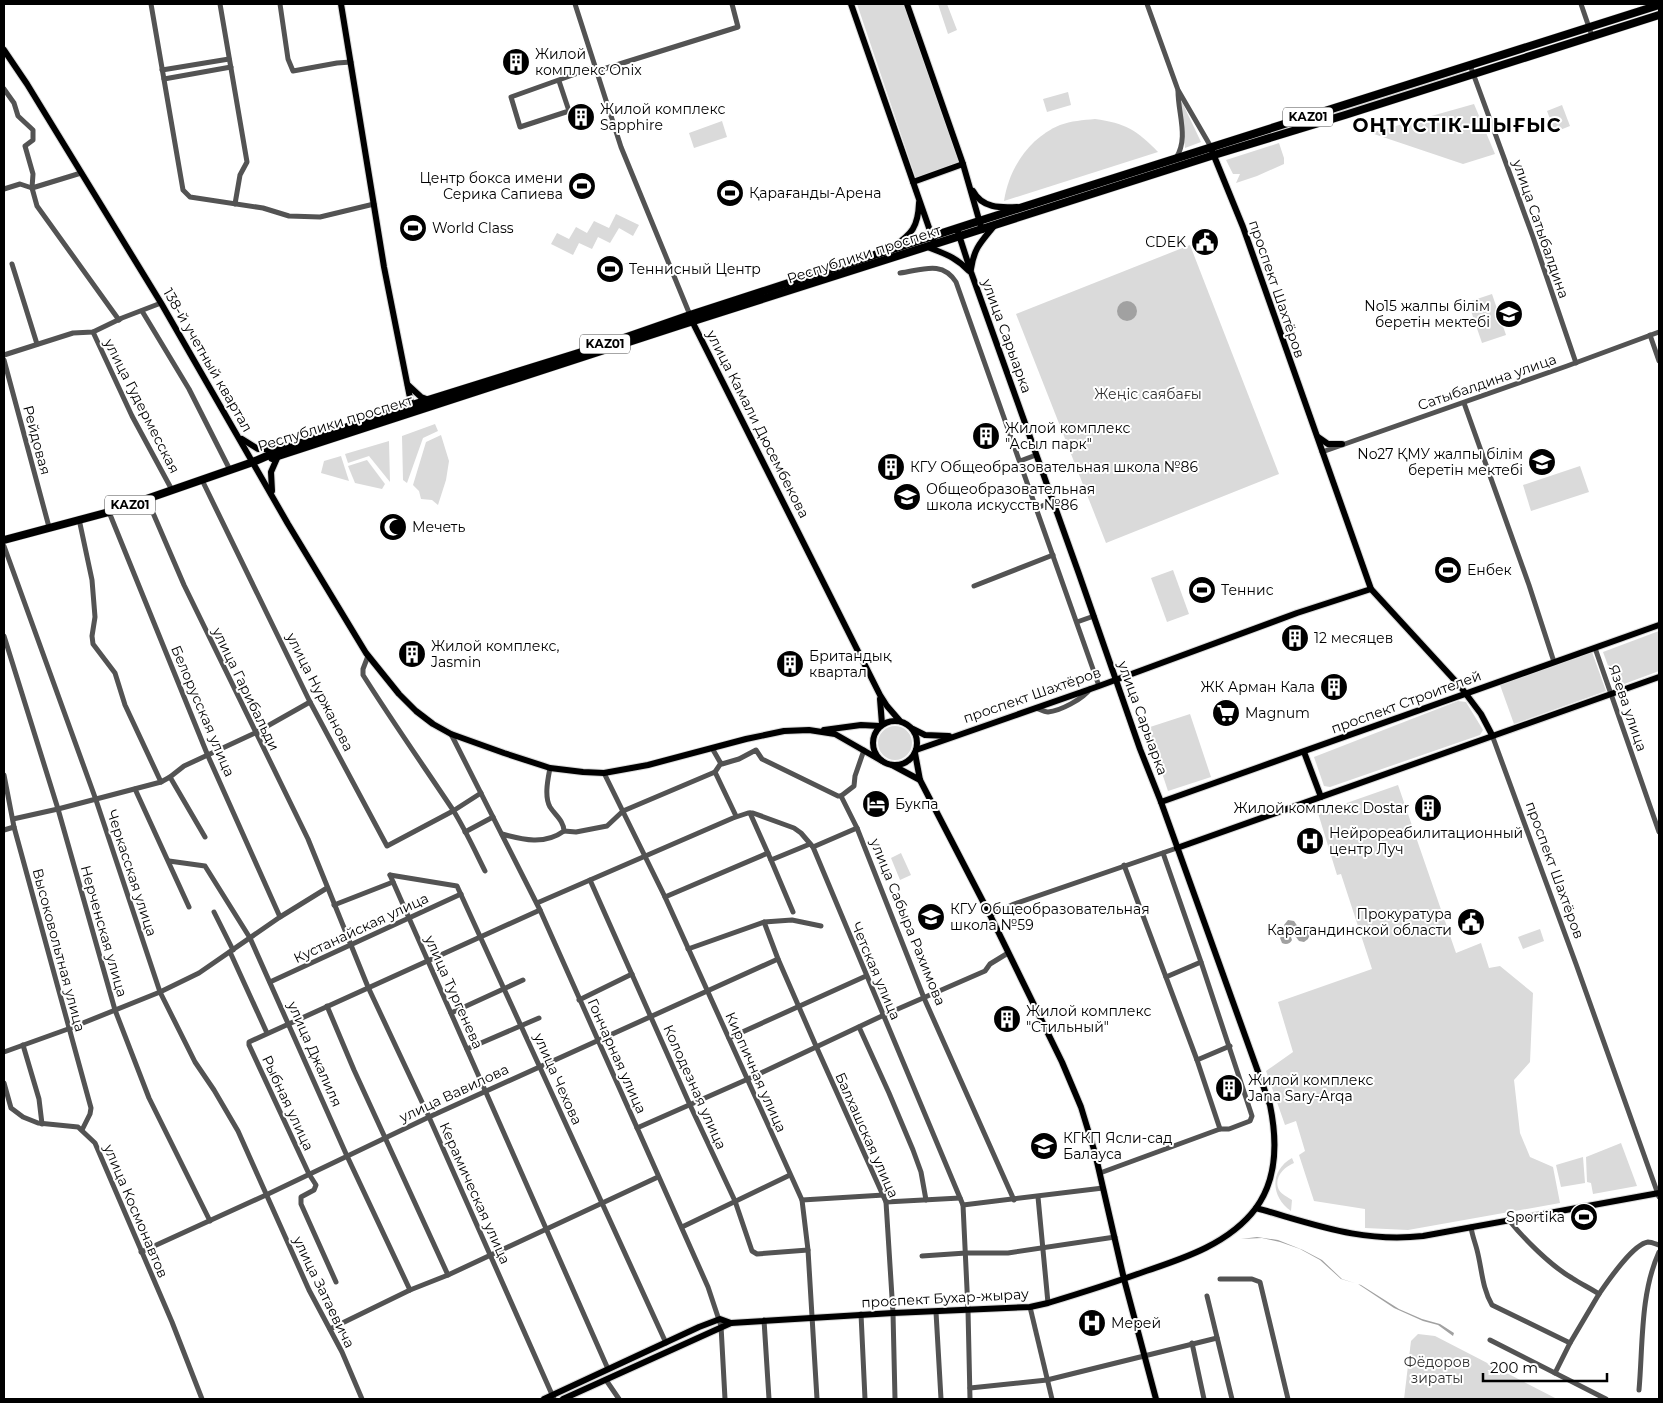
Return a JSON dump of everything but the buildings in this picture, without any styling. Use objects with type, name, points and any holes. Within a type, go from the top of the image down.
[{"type":"highway","name":"Республики проспект","points":[[253,462],[278,456],[412,409],[691,318],[887,251],[960,237],[982,230],[1212,151],[1659,5]]},
{"type":"highway","name":"Республики проспект","points":[[253,462],[283,449],[403,408],[412,409],[429,400],[932,243],[958,228],[1028,205],[1176,159],[1345,115],[1659,15]]},
{"type":"highway","name":"KАZ01","points":[[4,540],[108,512],[253,462]]},
{"type":"main road","points":[[341,4],[374,204],[412,409]]},
{"type":"main road","points":[[851,4],[913,182],[932,243],[958,260],[971,272]]},
{"type":"main road","points":[[907,4],[964,168],[982,230]]},
{"type":"main road","name":"138-й учетный квартал","points":[[4,50],[161,303],[274,500],[368,656],[399,694],[416,711],[433,724],[451,734]]},
{"type":"main road","name":"проспект Шахтёров","points":[[1212,151],[1243,227],[1371,588],[1436,658],[1466,694],[1481,714],[1492,735]]},
{"type":"main road","points":[[913,182],[964,168]]},
{"type":"main road","points":[[964,168],[974,193],[981,200],[1000,208],[1028,205]]},
{"type":"main road","points":[[887,251],[909,237],[917,223],[919,200]]},
{"type":"main road","points":[[971,272],[976,247],[994,226]]},
{"type":"main road","name":"улица Сарыарка","points":[[958,228],[971,272],[1140,749],[1178,848],[1270,1105],[1275,1128],[1274,1156],[1267,1187],[1256,1208]]},
{"type":"main road","name":"улица Камали Дюсембекова","points":[[691,318],[880,696]]},
{"type":"main road","points":[[407,384],[414,392],[429,400]]},
{"type":"main road","points":[[403,408],[406,403],[407,384]]},
{"type":"main road","points":[[237,433],[247,443],[258,449],[283,449]]},
{"type":"main road","points":[[1316,434],[1323,442],[1334,445],[1342,444]]},
{"type":"main road","points":[[274,500],[271,477],[278,456]]},
{"type":"main road","name":"проспект Шахтёров","points":[[915,751],[1371,588]]},
{"type":"main road","name":"проспект Строителей","points":[[1161,802],[1659,626]]},
{"type":"main road","points":[[1178,848],[1659,676]]},
{"type":"main road","points":[[880,696],[900,721]]},
{"type":"main road","points":[[880,696],[881,725],[875,733],[873,745],[877,756],[885,762],[896,765],[910,759],[915,751]]},
{"type":"main road","points":[[451,734],[550,768],[604,773],[648,766],[784,731],[821,731],[862,725],[881,725],[894,720],[900,721],[925,735],[955,736]]},
{"type":"main road","points":[[910,726],[916,737],[915,751],[920,780],[990,915],[1062,1062],[1081,1107],[1100,1173],[1124,1279],[1156,1399]]},
{"type":"main road","points":[[821,731],[835,734],[920,780]]},
{"type":"main road","points":[[1304,752],[1321,797]]},
{"type":"main road","points":[[1256,1208],[1336,1232],[1390,1239],[1423,1236],[1508,1219],[1659,1194]]},
{"type":"main road","name":"проспект Бухар-жырау","points":[[721,1322],[1030,1307],[1124,1279],[1165,1265],[1210,1246],[1224,1238],[1256,1208]]},
{"type":"main road","points":[[544,1399],[553,1397],[608,1369],[666,1343],[721,1322]]},
{"type":"main road","points":[[563,1399],[606,1380],[721,1322]]},
{"type":"street","points":[[151,4],[183,190],[190,197],[264,208],[289,216],[320,217],[374,204]]},
{"type":"street","points":[[220,4],[247,162],[240,175],[235,204]]},
{"type":"street","points":[[280,4],[288,59],[293,72],[351,62]]},
{"type":"street","name":"улица Камали Дюсембекова","points":[[576,4],[625,158],[691,318]]},
{"type":"street","points":[[559,81],[569,111],[520,127],[511,97],[559,81],[596,69],[738,28],[732,4]]},
{"type":"street","name":"проспект Шахтёров","points":[[1147,4],[1178,90],[1212,151]]},
{"type":"street","points":[[1581,4],[1592,36]]},
{"type":"street","points":[[162,70],[229,59]]},
{"type":"street","points":[[1470,66],[1473,74]]},
{"type":"street","points":[[164,79],[231,67]]},
{"type":"street","name":"улица Сатыбалдина","points":[[1473,74],[1533,237],[1576,363]]},
{"type":"street","name":"улица Гудермесская","points":[[4,89],[14,103],[18,116],[33,130],[33,140],[25,146],[33,174],[32,188],[37,206],[119,320]]},
{"type":"street","points":[[1176,159],[1182,144],[1178,90]]},
{"type":"street","points":[[4,189],[20,184],[32,188],[81,173]]},
{"type":"street","points":[[12,264],[37,344]]},
{"type":"street","points":[[900,273],[928,268],[942,269],[950,273],[956,282],[1099,686]]},
{"type":"street","points":[[4,355],[73,333],[93,332],[161,303]]},
{"type":"street","points":[[142,311],[189,389],[230,470]]},
{"type":"street","name":"улица Гудермесская","points":[[93,332],[132,416],[172,490]]},
{"type":"street","name":"Сатыбалдина улица","points":[[1322,452],[1659,332]]},
{"type":"street","points":[[1650,335],[1659,361]]},
{"type":"street","name":"Рейдовая","points":[[4,360],[49,527]]},
{"type":"street","points":[[1464,403],[1529,585],[1554,662]]},
{"type":"street","points":[[1020,461],[1036,455]]},
{"type":"street","name":"улица Нуржанова","points":[[202,480],[310,702],[387,846],[453,811],[481,793]]},
{"type":"street","name":"улица Гарибальди","points":[[147,499],[184,585],[308,839],[326,888]]},
{"type":"street","points":[[1036,508],[1053,502]]},
{"type":"street","name":"Белорусская улица","points":[[108,512],[208,756],[280,917]]},
{"type":"street","points":[[79,519],[92,580],[95,616],[92,636],[93,644],[115,673],[125,705],[161,782]]},
{"type":"street","name":"Черкасская улица","points":[[4,546],[96,800],[160,992],[195,1062],[238,1131],[266,1195]]},
{"type":"street","points":[[974,586],[1053,555]]},
{"type":"street","points":[[1077,622],[1094,616]]},
{"type":"street","name":"Нерченская улица","points":[[4,636],[58,809],[115,1010],[149,1098],[210,1221]]},
{"type":"street","name":"Язева улица","points":[[1595,648],[1659,832]]},
{"type":"street","points":[[368,656],[363,669],[363,675],[453,811],[485,871]]},
{"type":"street","points":[[13,818],[96,800],[161,782],[184,766],[255,733],[310,702]]},
{"type":"street","name":"Гончарная улица","points":[[451,734],[537,903],[597,1041],[682,1227],[721,1322],[725,1399]]},
{"type":"street","name":"проспект Шахтёров","points":[[1492,735],[1659,1194]]},
{"type":"street","points":[[712,748],[721,764]]},
{"type":"street","points":[[502,834],[521,840],[536,841],[564,831],[576,832],[607,826],[623,811],[715,772],[721,764],[739,759],[756,750],[762,759],[797,778],[841,796],[854,786],[855,776],[864,750]]},
{"type":"street","points":[[550,768],[547,798],[549,806],[564,824],[564,831]]},
{"type":"street","points":[[715,772],[736,816]]},
{"type":"street","name":"Кирпичная улица","points":[[604,773],[665,897],[802,1200],[808,1250],[817,1399]]},
{"type":"street","name":"Высоковольтная улица","points":[[4,775],[14,827],[91,1108],[82,1130]]},
{"type":"street","points":[[170,777],[205,837]]},
{"type":"street","points":[[136,789],[189,907]]},
{"type":"street","name":"улица Сабыра Рахимова","points":[[841,796],[856,828],[924,998],[1014,1200]]},
{"type":"street","points":[[537,903],[736,816],[750,813],[793,912]]},
{"type":"street","name":"Четская улица","points":[[750,813],[794,828],[811,845],[963,1205],[970,1399]]},
{"type":"street","points":[[465,832],[493,816]]},
{"type":"street","points":[[4,830],[14,827]]},
{"type":"street","points":[[771,860],[856,828]]},
{"type":"street","points":[[990,915],[1014,904],[1178,848]]},
{"type":"street","points":[[665,897],[768,853]]},
{"type":"street","points":[[1100,1173],[1220,1129],[1250,1121],[1252,1116],[1230,1046],[1163,853]]},
{"type":"street","name":"улица Джалиля","points":[[169,861],[206,866],[250,938],[347,1156],[410,1290]]},
{"type":"street","points":[[1124,866],[1197,1060],[1220,1129]]},
{"type":"street","name":"улица Тургенева","points":[[461,894],[457,886],[390,875],[608,1369]]},
{"type":"street","name":"Колодезная улица","points":[[590,880],[735,1201],[754,1253],[808,1250]]},
{"type":"street","points":[[334,905],[393,882]]},
{"type":"street","points":[[4,1052],[68,1029],[160,992],[199,973],[326,888]]},
{"type":"street","name":"Керамическая улица","points":[[326,888],[368,987],[429,1117],[553,1397]]},
{"type":"street","name":"Кустанайская улица","points":[[270,982],[461,894]]},
{"type":"street","name":"улица Чехова","points":[[461,894],[666,1343]]},
{"type":"street","points":[[214,912],[267,1033],[540,910]]},
{"type":"street","points":[[688,949],[764,922],[792,920],[821,926]]},
{"type":"street","name":"Балхашская улица","points":[[764,922],[778,959],[886,1202],[893,1313],[895,1399]]},
{"type":"street","points":[[637,1128],[985,971],[994,961],[1008,953]]},
{"type":"street","name":"улица Вавилова","points":[[141,1252],[429,1117],[778,959]]},
{"type":"street","points":[[1166,977],[1201,962]]},
{"type":"street","points":[[580,1000],[632,974]]},
{"type":"street","points":[[729,1038],[866,976]]},
{"type":"street","points":[[451,1013],[523,980]]},
{"type":"street","points":[[327,1006],[354,1070],[448,1274]]},
{"type":"street","points":[[467,1049],[539,1018]]},
{"type":"street","points":[[859,1027],[914,1150],[921,1172],[926,1200]]},
{"type":"street","name":"Рыбная улица","points":[[267,1033],[250,1040],[249,1045],[309,1174]]},
{"type":"street","points":[[23,1045],[39,1099],[42,1124]]},
{"type":"street","points":[[1197,1060],[1230,1046]]},
{"type":"street","points":[[4,1084],[11,1108],[23,1117],[42,1124],[78,1127],[82,1130]]},
{"type":"street","name":"улица Космонавтов","points":[[82,1130],[95,1143],[103,1158],[172,1322],[202,1399]]},
{"type":"street","points":[[309,1174],[316,1185],[316,1189],[301,1197],[301,1204],[336,1282]]},
{"type":"street","points":[[682,1227],[790,1175]]},
{"type":"street","points":[[330,1329],[410,1290],[658,1177]]},
{"type":"street","points":[[963,1205],[1103,1188]]},
{"type":"street","name":"улица Затаевича","points":[[266,1195],[362,1399]]},
{"type":"street","points":[[802,1200],[884,1195]]},
{"type":"street","points":[[1038,1197],[1048,1303]]},
{"type":"street","points":[[886,1202],[960,1198]]},
{"type":"street","points":[[1508,1219],[1552,1263],[1571,1278],[1599,1294]]},
{"type":"street","points":[[1471,1227],[1486,1295],[1492,1305],[1570,1343]]},
{"type":"street","points":[[922,1256],[1008,1253],[1115,1237]]},
{"type":"street","points":[[1555,1373],[1599,1294],[1624,1262],[1640,1245],[1649,1242],[1659,1245]]},
{"type":"street","points":[[1639,1390],[1645,1313],[1655,1261],[1659,1252]]},
{"type":"street","points":[[1220,1279],[1252,1278],[1260,1282],[1288,1399]]},
{"type":"street","points":[[1207,1296],[1232,1399]]},
{"type":"street","points":[[1030,1307],[1052,1399]]},
{"type":"street","points":[[936,1312],[940,1399]]},
{"type":"street","points":[[862,1314],[865,1399]]},
{"type":"street","points":[[764,1320],[769,1399]]},
{"type":"street","points":[[970,1388],[1047,1380],[1217,1338]]},
{"type":"street","points":[[1490,1340],[1606,1399]]},
{"type":"street","points":[[1192,1343],[1204,1399]]},
{"type":"street","points":[[606,1380],[619,1399]]},
{"type":"green space","points":[[857,4],[904,4],[960,165],[916,179]]},
{"type":"green space","points":[[938,4],[947,4],[957,30],[948,34]]},
{"type":"green space","points":[[1466,71],[1467,73],[1225,149],[1224,147]]},
{"type":"green space","points":[[1068,92],[1071,105],[1047,112],[1043,99]]},
{"type":"green space","points":[[1182,102],[1201,142],[1185,148],[1180,104]]},
{"type":"green space","points":[[1474,104],[1495,154],[1463,164],[1371,133]]},
{"type":"green space","points":[[1562,105],[1570,126],[1555,132],[1547,111]]},
{"type":"green space","points":[[1095,119],[1123,125],[1144,138],[1158,152],[1004,201],[1016,166],[1030,146],[1060,125]]},
{"type":"green space","points":[[722,121],[727,137],[694,148],[689,133]]},
{"type":"green space","points":[[1279,143],[1284,164],[1236,183],[1240,174],[1233,174],[1226,160]]},
{"type":"green space","points":[[616,214],[639,225],[633,236],[619,228],[610,243],[598,237],[592,249],[579,243],[573,255],[551,244],[557,233],[569,239],[576,227],[587,233],[594,221],[609,228]]},
{"type":"green space","name":"Жеңіс саябағы","points":[[1190,245],[1279,474],[1106,543],[1016,314]]},
{"type":"green space","points":[[1492,294],[1506,335],[1482,343],[1468,302]]},
{"type":"green space","points":[[435,424],[438,431],[423,438],[407,483],[403,480],[402,436]]},
{"type":"green space","points":[[441,435],[449,461],[446,480],[438,505],[432,500],[421,499],[419,491],[413,485],[426,442]]},
{"type":"green space","points":[[389,441],[390,482],[369,456],[348,463],[345,454]]},
{"type":"green space","points":[[341,456],[349,481],[321,473],[324,461]]},
{"type":"green space","points":[[367,460],[385,484],[382,489],[355,483],[348,466]]},
{"type":"green space","points":[[1580,466],[1589,492],[1531,511],[1523,485]]},
{"type":"green space","points":[[1173,570],[1189,614],[1167,622],[1151,578]]},
{"type":"green space","points":[[1659,631],[1659,671],[1616,687],[1603,652]]},
{"type":"green space","points":[[1592,652],[1606,691],[1514,724],[1500,685]]},
{"type":"green space","points":[[1458,701],[1466,702],[1483,730],[1480,735],[1330,787],[1324,786],[1314,757]]},
{"type":"green space","points":[[1190,714],[1211,777],[1168,791],[1147,728]]},
{"type":"green space","points":[[895,726],[902,727],[907,731],[911,736],[911,750],[907,755],[902,759],[895,760],[888,759],[883,755],[879,750],[878,743],[879,736],[883,731],[888,727]]},
{"type":"green space","points":[[1398,785],[1456,953],[1481,943],[1489,968],[1500,966],[1533,993],[1530,1062],[1514,1080],[1520,1133],[1530,1157],[1553,1167],[1560,1203],[1408,1230],[1365,1228],[1365,1209],[1314,1201],[1299,1155],[1305,1151],[1296,1121],[1285,1125],[1266,1071],[1293,1052],[1278,1002],[1372,969],[1341,874],[1337,875],[1318,813]]},
{"type":"green space","points":[[901,853],[911,875],[900,880],[891,858]]},
{"type":"green space","points":[[1540,929],[1544,941],[1523,949],[1518,937]]},
{"type":"green space","points":[[1621,1143],[1637,1186],[1593,1194],[1591,1183],[1587,1182],[1586,1157]]},
{"type":"green space","points":[[1583,1157],[1585,1183],[1561,1187],[1556,1165]]},
{"type":"green space","points":[[1292,1158],[1294,1163],[1283,1170],[1277,1181],[1280,1192],[1292,1200],[1291,1211],[1279,1199],[1275,1184],[1279,1170]]},
{"type":"green space","name":"Фёдоров зираты","points":[[1418,1334],[1435,1336],[1557,1399],[1404,1399],[1411,1341]]},
{"type":"shaded area","points":[[1123,301],[1131,301],[1137,307],[1137,315],[1131,321],[1123,321],[1117,315],[1117,307]]},
{"type":"shaded area","points":[[1288,920],[1294,921],[1298,927],[1308,929],[1310,933],[1308,939],[1304,942],[1299,941],[1293,933],[1290,934],[1292,940],[1290,942],[1282,943],[1280,938],[1286,932],[1284,925]]},
{"type":"shaded area","points":[[1257,1237],[1278,1240],[1303,1250],[1322,1260],[1342,1279],[1356,1283],[1341,1279],[1320,1260],[1300,1249],[1262,1238],[1241,1239]]},
{"type":"shaded area","points":[[1358,1284],[1399,1309],[1440,1324],[1454,1333],[1453,1336],[1438,1325],[1423,1321],[1394,1308]]},
{"type":"place","name":"Жилой комплекс Onix","points":[[516,62]]},
{"type":"place","name":"Жилой комплекс Sapphire","points":[[581,117]]},
{"type":"place","name":"Центр бокса имени Серика Сапиева","points":[[582,186]]},
{"type":"place","name":"Қарағанды-Арена","points":[[730,193]]},
{"type":"place","name":"World Class","points":[[413,228]]},
{"type":"place","name":"CDEK","points":[[1205,242]]},
{"type":"place","name":"Теннисный Центр","points":[[610,269]]},
{"type":"place","name":"No15 жалпы білім беретін мектебі","points":[[1509,314]]},
{"type":"place","name":"Жилой комплекс \"Асыл парк\"","points":[[986,436]]},
{"type":"place","name":"No27 ҚМУ жалпы білім беретін мектебі","points":[[1542,462]]},
{"type":"place","name":"КГУ Общеобразовательная школа №86","points":[[891,467]]},
{"type":"place","name":"Общеобразовательная школа искусств №86","points":[[907,497]]},
{"type":"place","name":"Мечеть","points":[[393,527]]},
{"type":"place","name":"Енбек","points":[[1448,570]]},
{"type":"place","name":"Теннис","points":[[1202,590]]},
{"type":"place","name":"12 месяцев","points":[[1295,638]]},
{"type":"place","name":"Жилой комплекс, Jasmin","points":[[412,654]]},
{"type":"place","name":"Британдық квартал","points":[[790,664]]},
{"type":"place","name":"ЖК Арман Кала","points":[[1334,687]]},
{"type":"place","name":"Magnum","points":[[1226,713]]},
{"type":"place","name":"Букпа","points":[[876,804]]},
{"type":"place","name":"Жилой комплекс Dostar","points":[[1428,808]]},
{"type":"place","name":"Нейрореабилитационный центр Луч","points":[[1310,841]]},
{"type":"place","name":"КГУ Общеобразовательная школа №59","points":[[931,917]]},
{"type":"place","name":"Прокуратура Карагандинской области","points":[[1471,922]]},
{"type":"place","name":"Жилой комплекс \"Стильный\"","points":[[1007,1019]]},
{"type":"place","name":"Жилой комплекс Jana Sary-Arqa","points":[[1229,1088]]},
{"type":"place","name":"КГКП Ясли-сад Балауса","points":[[1044,1146]]},
{"type":"place","name":"Sportika","points":[[1584,1217]]},
{"type":"place","name":"Мерей","points":[[1092,1323]]},
{"type":"district","name":"ОҢТҮСТІК-ШЫҒЫС","points":[[1457,125]]}]
